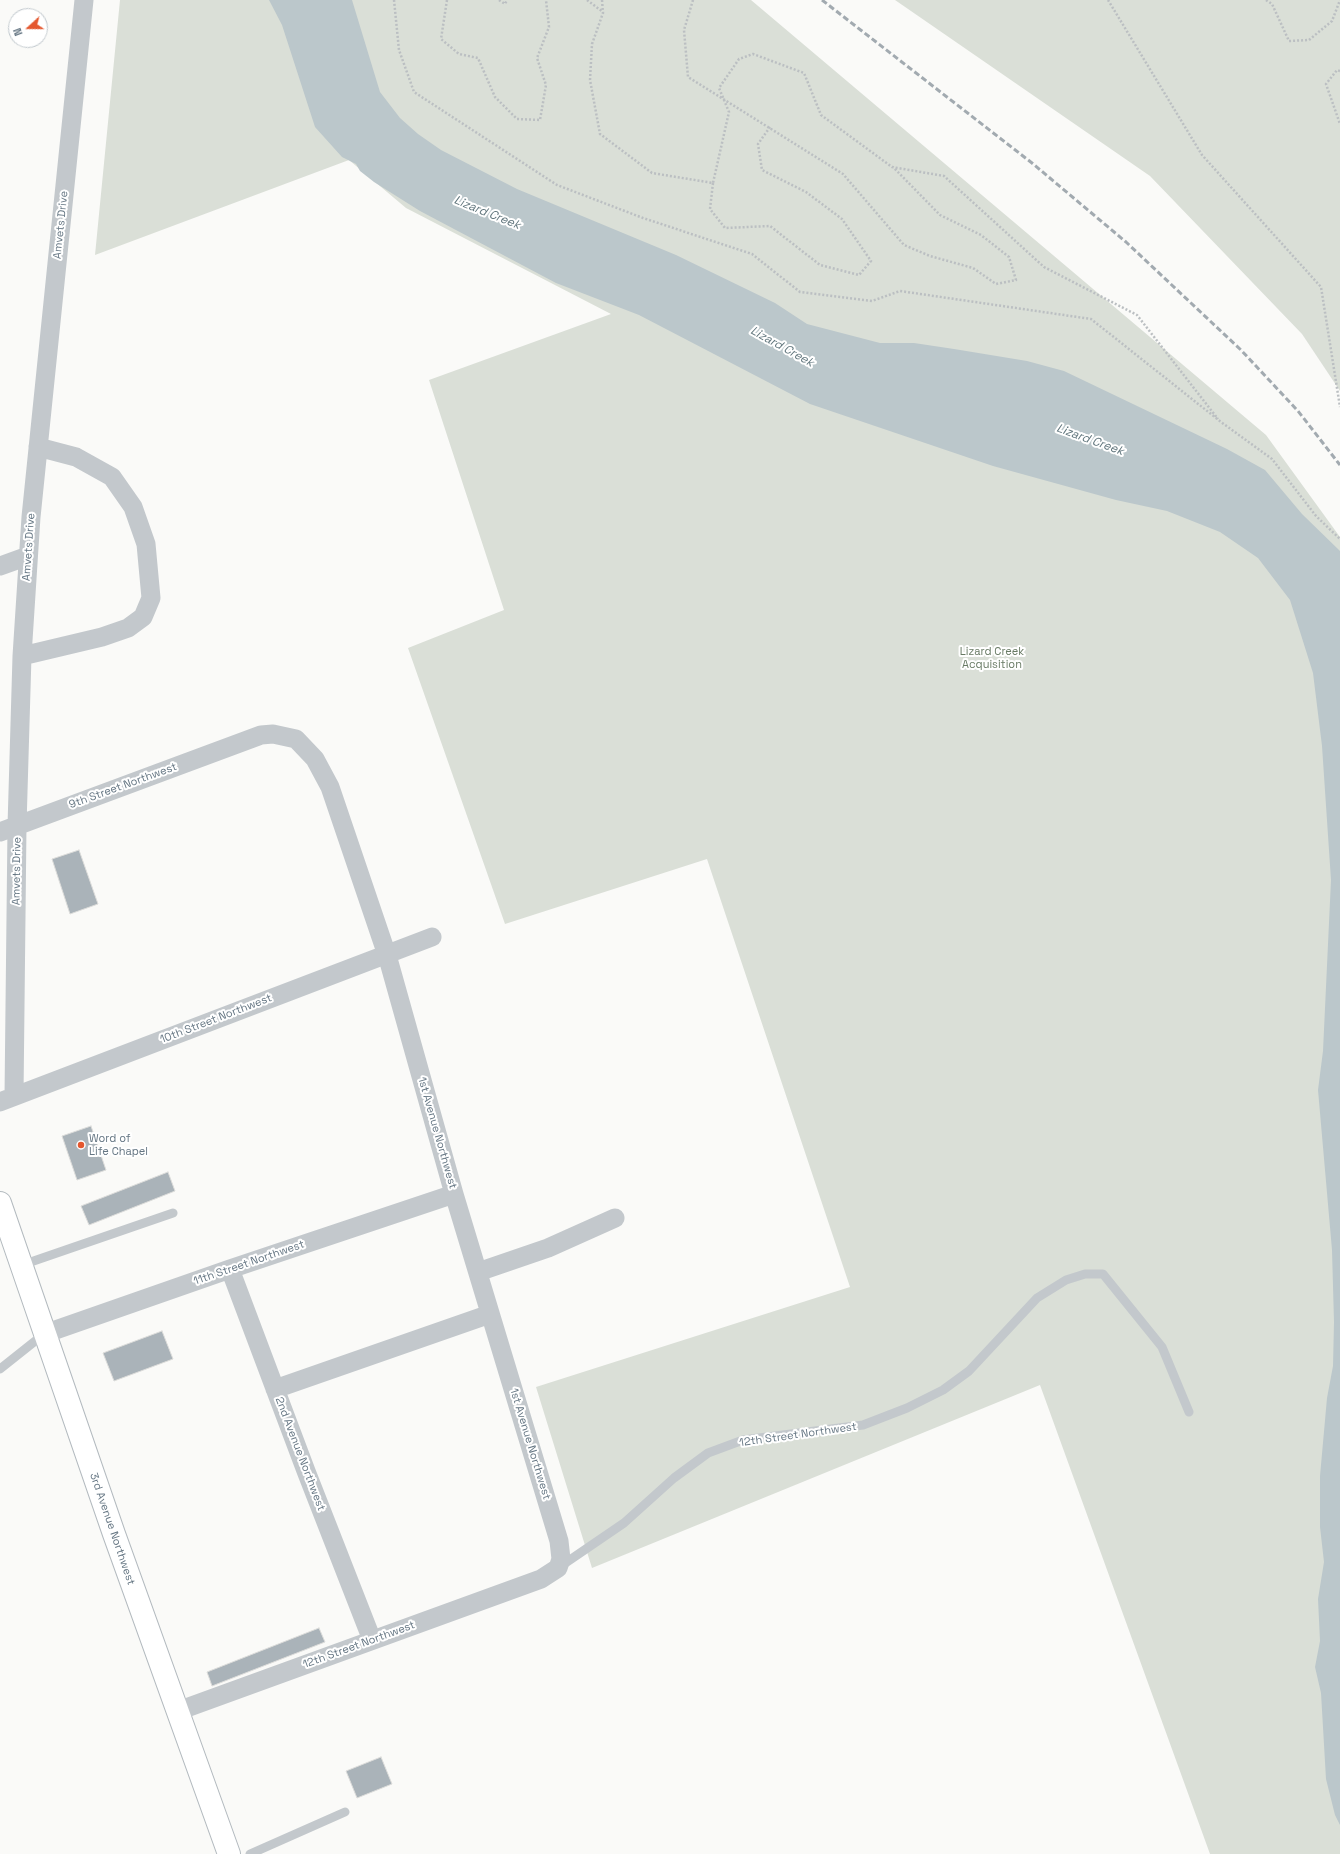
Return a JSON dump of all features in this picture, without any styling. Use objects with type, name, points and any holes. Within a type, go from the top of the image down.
[{"type":"main road","name":"3rd Avenue Northwest","points":[[0,1203],[114,1534],[229,1854]]},
{"type":"street","name":"Amvets Drive","points":[[7,1099],[9,829],[28,556],[84,0]]},
{"type":"street","points":[[22,656],[102,637],[128,628],[143,617],[151,598],[146,544],[133,508],[112,477],[76,457],[38,447]]},
{"type":"street","points":[[0,566],[28,556]]},
{"type":"street","name":"1st Avenue Northwest","points":[[246,741],[261,735],[273,734],[296,740],[315,759],[330,787],[387,955],[454,1194],[559,1541],[561,1559],[558,1568]]},
{"type":"street","name":"9th Street Northwest","points":[[9,829],[246,741]]},
{"type":"street","name":"10th Street Northwest","points":[[7,1099],[432,937]]},
{"type":"street","name":"11th Street Northwest","points":[[44,1334],[230,1269],[454,1194]]},
{"type":"street","points":[[478,1272],[548,1248],[615,1218]]},
{"type":"street","name":"2nd Avenue Northwest","points":[[230,1269],[372,1640]]},
{"type":"street","points":[[275,1389],[490,1314]]},
{"type":"street","name":"12th Street Northwest","points":[[178,1711],[541,1579],[558,1568]]},
{"type":"lane","points":[[22,1265],[173,1213]]},
{"type":"lane","name":"12th Street Northwest","points":[[558,1568],[624,1523],[674,1478],[708,1453],[743,1440],[863,1426],[907,1408],[943,1390],[969,1371],[1037,1298],[1066,1280],[1084,1274],[1103,1274],[1162,1347],[1188,1412]]},
{"type":"lane","points":[[0,1369],[44,1334]]},
{"type":"lane","points":[[250,1854],[345,1812]]},
{"type":"path","points":[[394,0],[400,50],[414,92],[557,185],[643,218],[752,254],[800,292],[872,301],[900,291],[1091,319],[1221,422],[1272,459],[1316,516],[1340,539]]},
{"type":"path","points":[[447,0],[441,40],[460,54],[478,58],[495,97],[517,119],[540,120],[546,86],[537,58],[549,27],[546,0]]},
{"type":"path","points":[[499,0],[505,4],[507,0]]},
{"type":"path","points":[[587,0],[603,12]]},
{"type":"path","points":[[602,0],[603,12],[592,44],[590,80],[600,134],[652,173],[713,183]]},
{"type":"path","points":[[693,0],[684,30],[688,77],[724,101],[770,127],[843,174],[904,245],[930,256],[973,268],[996,284],[1016,280],[1009,257],[981,235],[940,215],[892,167],[821,115],[804,74],[753,54],[739,59],[719,88],[724,101],[729,112],[713,183],[710,209],[725,228],[770,226],[820,265],[859,275],[871,261],[842,219],[806,192],[762,170],[758,144],[770,127]]},
{"type":"path","points":[[1108,0],[1202,155],[1321,287],[1340,407]]},
{"type":"path","points":[[1266,0],[1272,4],[1289,41],[1309,40],[1332,21],[1340,0]]},
{"type":"path","points":[[1340,71],[1337,70],[1326,84],[1340,124]]},
{"type":"path","points":[[892,167],[944,176],[1044,267],[1138,315],[1221,422]]},
{"type":"green space","name":"Lizard Creek Acquisition","points":[[120,0],[751,0],[1266,435],[1340,537],[1340,1854],[1210,1854],[1040,1385],[592,1568],[536,1387],[850,1287],[707,859],[505,924],[408,648],[504,610],[429,380],[611,314],[406,208],[349,160],[95,255]]},
{"type":"green space","points":[[895,0],[1340,0],[1340,391],[1302,334],[1150,176]]},
{"type":"water","name":"Lizard Creek","points":[[269,0],[352,0],[380,92],[400,118],[418,134],[441,150],[517,189],[676,255],[775,303],[807,324],[880,343],[914,343],[954,349],[1027,361],[1064,371],[1227,449],[1265,470],[1302,514],[1340,551],[1340,1825],[1335,1815],[1326,1779],[1321,1693],[1315,1667],[1320,1641],[1318,1599],[1324,1562],[1320,1527],[1320,1476],[1327,1398],[1333,1366],[1334,1322],[1332,1250],[1318,1090],[1323,1051],[1331,880],[1322,746],[1313,673],[1290,600],[1258,558],[1220,532],[1167,511],[1116,500],[993,466],[810,404],[639,315],[556,283],[420,211],[374,182],[360,171],[356,164],[342,157],[315,127],[282,25]]},
{"type":"building","points":[[79,850],[98,904],[70,914],[52,859]]},
{"type":"building","points":[[91,1126],[106,1170],[77,1180],[62,1136]]},
{"type":"building","points":[[168,1172],[175,1191],[89,1225],[81,1206]]},
{"type":"building","points":[[162,1331],[173,1359],[114,1381],[103,1353]]},
{"type":"building","points":[[319,1628],[325,1642],[212,1686],[207,1672]]},
{"type":"building","points":[[381,1757],[392,1784],[357,1798],[346,1771]]},
{"type":"railway","points":[[822,0],[1032,163],[1126,242],[1241,350],[1298,411],[1340,465]]},
{"type":"place","name":"Word of Life Chapel","points":[[81,1145]]}]
